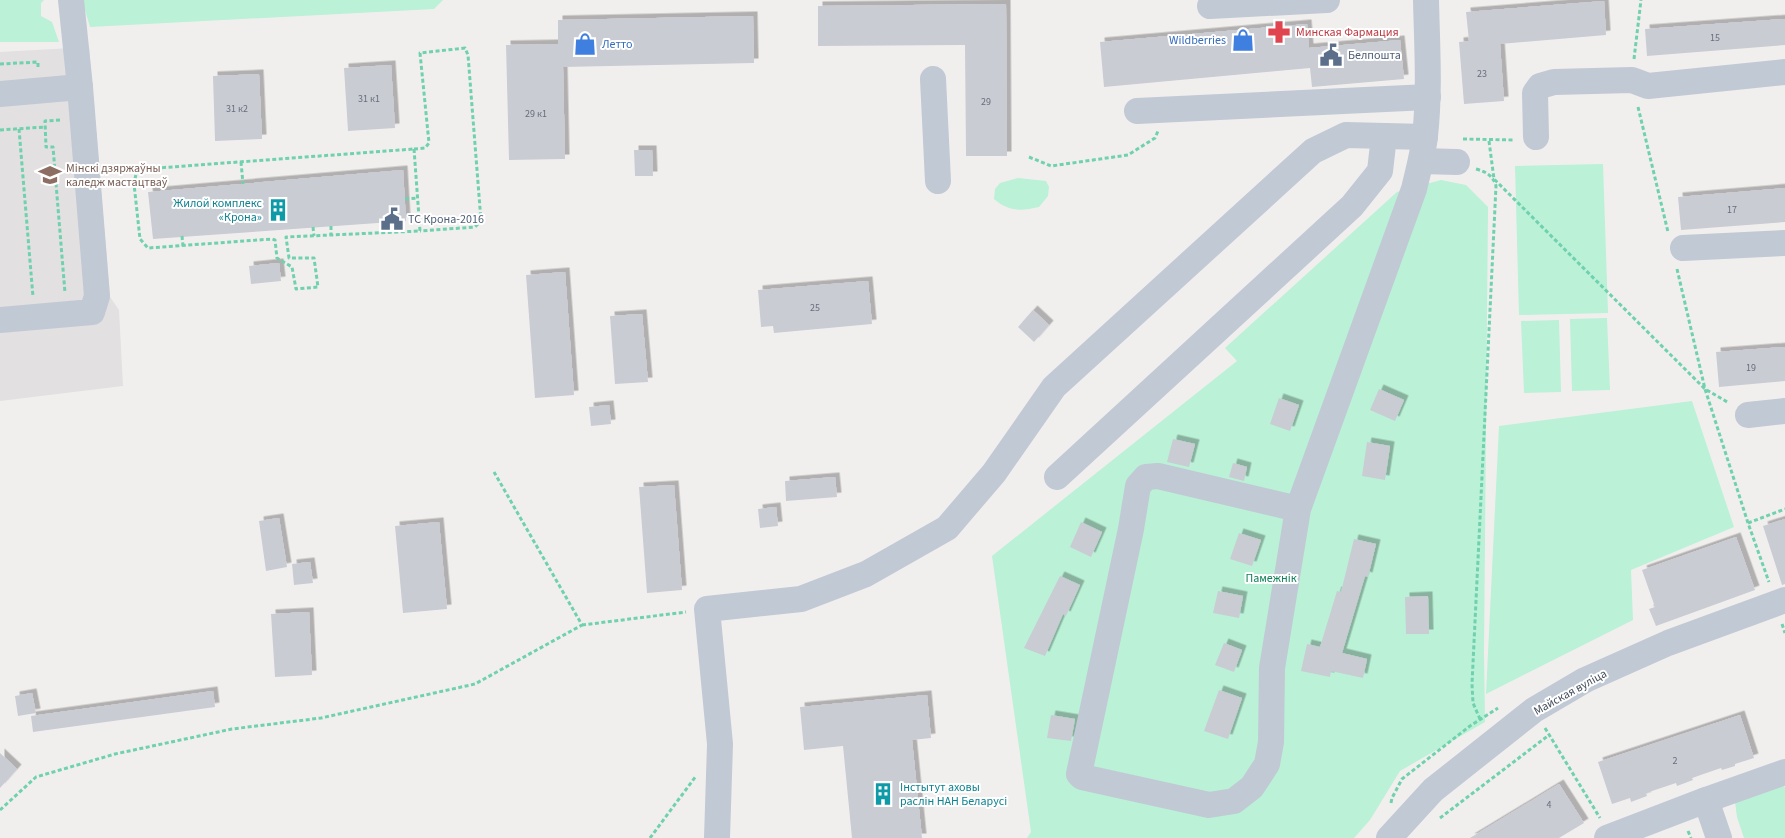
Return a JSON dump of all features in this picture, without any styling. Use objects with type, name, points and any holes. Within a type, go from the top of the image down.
[{"type":"street","points":[[0,320],[92,312],[97,296],[71,0]]},
{"type":"street","points":[[1210,6],[1327,0]]},
{"type":"street","points":[[1298,510],[1158,476],[1146,477],[1138,486],[1131,529],[1079,774],[1082,777],[1209,805],[1234,801],[1252,787],[1267,764],[1271,742],[1272,668],[1298,510],[1414,189],[1423,149],[1428,97],[1426,0]]},
{"type":"street","points":[[1536,137],[1534,93],[1540,86],[1554,82],[1632,80],[1648,86],[1785,72]]},
{"type":"street","points":[[934,79],[938,181]]},
{"type":"street","points":[[0,94],[80,87]]},
{"type":"street","points":[[1137,111],[1428,97]]},
{"type":"street","points":[[717,838],[720,744],[707,609],[801,599],[866,574],[947,528],[994,473],[1054,387],[1313,151],[1346,135],[1384,136],[1423,149],[1459,150]]},
{"type":"street","points":[[1057,478],[1352,206],[1380,171],[1384,136]]},
{"type":"street","points":[[1677,252],[1785,242]]},
{"type":"street","points":[[1748,415],[1785,412]]},
{"type":"street","name":"Майская вуліца","points":[[1389,838],[1433,790],[1534,710],[1585,680],[1668,643],[1781,601]]},
{"type":"street","points":[[1609,837],[1785,772]]},
{"type":"street","points":[[1706,800],[1720,838]]},
{"type":"path","points":[[1641,0],[1632,80],[1677,252],[1705,389],[1748,523],[1781,601],[1785,633]]},
{"type":"path","points":[[465,48],[468,56],[481,221],[475,227],[286,237],[289,258],[314,258],[318,287],[296,289],[292,267],[277,258],[275,240],[272,239],[148,248],[140,239],[134,184],[136,174],[144,169],[241,162],[425,148],[429,143],[420,53],[465,48]]},
{"type":"path","points":[[0,64],[38,62],[38,75]]},
{"type":"path","points":[[1028,157],[1051,166],[1128,155],[1155,138],[1168,109]]},
{"type":"path","points":[[62,120],[45,121],[45,127],[46,146],[53,147],[65,295]]},
{"type":"path","points":[[0,130],[45,127]]},
{"type":"path","points":[[19,129],[33,297]]},
{"type":"path","points":[[1459,150],[1489,141],[1536,137]]},
{"type":"path","points":[[1480,719],[1473,703],[1472,684],[1496,186],[1489,141]]},
{"type":"path","points":[[414,149],[420,231]]},
{"type":"path","points":[[1459,150],[1494,179],[1705,389],[1748,415]]},
{"type":"path","points":[[241,162],[243,184]]},
{"type":"path","points":[[405,200],[418,198]]},
{"type":"path","points":[[330,226],[331,235]]},
{"type":"path","points":[[313,227],[314,236]]},
{"type":"path","points":[[182,236],[183,246]]},
{"type":"path","points":[[494,472],[582,625]]},
{"type":"path","points":[[1748,523],[1785,509]]},
{"type":"path","points":[[0,810],[36,778],[115,754],[232,729],[321,718],[475,684],[582,625],[707,609]]},
{"type":"path","points":[[1534,710],[1609,837]]},
{"type":"path","points":[[1436,821],[1549,735]]},
{"type":"path","points":[[650,838],[696,775]]},
{"type":"shaded area","name":"Мінскі дзяржаўны каледж мастацтваў","points":[[89,47],[110,297],[119,310],[123,386],[0,401],[0,52]]},
{"type":"green space","points":[[0,0],[44,0],[41,3],[41,16],[52,22],[59,42],[0,42]]},
{"type":"green space","points":[[82,0],[443,0],[434,9],[90,27]]},
{"type":"green space","points":[[1603,164],[1608,313],[1519,315],[1515,166]]},
{"type":"green space","points":[[1018,178],[1046,181],[1049,187],[1048,196],[1039,207],[1015,209],[1005,206],[994,199],[995,189],[1000,183]]},
{"type":"green space","name":"Памежнік","points":[[1441,180],[1466,185],[1488,207],[1485,722],[1400,771],[1370,820],[1354,838],[1027,838],[1031,832],[992,556],[1237,361],[1225,348],[1397,192]]},
{"type":"green space","points":[[1607,318],[1610,390],[1572,391],[1570,319]]},
{"type":"green space","points":[[1559,320],[1561,392],[1524,393],[1521,321]]},
{"type":"green space","points":[[1692,401],[1734,527],[1631,570],[1633,620],[1486,694],[1499,426]]},
{"type":"green space","points":[[1781,785],[1785,787],[1785,838],[1744,838],[1737,817],[1735,802]]},
{"type":"building","points":[[1604,1],[1606,35],[1500,44],[1504,101],[1464,104],[1459,42],[1469,41],[1466,12]]},
{"type":"building","points":[[1006,4],[1007,156],[966,156],[965,45],[818,46],[818,6]]},
{"type":"building","points":[[753,16],[754,63],[563,67],[565,159],[509,160],[506,45],[558,44],[558,20]]},
{"type":"building","points":[[1785,19],[1785,45],[1647,56],[1645,29]]},
{"type":"building","points":[[1307,24],[1309,48],[1400,40],[1404,79],[1312,87],[1310,68],[1104,87],[1100,42]]},
{"type":"building","points":[[391,65],[395,128],[348,131],[344,68]]},
{"type":"building","points":[[259,74],[262,139],[215,141],[213,76]]},
{"type":"building","points":[[634,150],[652,150],[653,176],[635,176]]},
{"type":"building","name":"Жилой комплекс «Крона»","points":[[403,170],[406,221],[153,239],[148,192]]},
{"type":"building","points":[[1785,188],[1785,222],[1681,230],[1678,197]]},
{"type":"building","points":[[279,263],[281,281],[251,284],[249,266]]},
{"type":"building","points":[[565,272],[574,395],[535,398],[526,275]]},
{"type":"building","points":[[868,281],[872,324],[774,333],[773,326],[761,327],[758,290]]},
{"type":"building","points":[[1033,310],[1049,325],[1034,342],[1018,327]]},
{"type":"building","points":[[642,314],[648,382],[615,384],[610,316]]},
{"type":"building","points":[[1785,347],[1785,381],[1719,387],[1716,352]]},
{"type":"building","points":[[1379,389],[1404,400],[1395,421],[1370,410]]},
{"type":"building","points":[[1279,398],[1299,405],[1290,431],[1270,424]]},
{"type":"building","points":[[609,405],[611,424],[591,426],[589,407]]},
{"type":"building","points":[[1173,439],[1195,444],[1189,467],[1167,462]]},
{"type":"building","points":[[1367,442],[1390,446],[1385,480],[1362,476]]},
{"type":"building","points":[[1233,463],[1247,467],[1244,481],[1229,477]]},
{"type":"building","points":[[835,477],[837,497],[786,501],[785,481]]},
{"type":"building","points":[[674,485],[682,590],[647,593],[639,487]]},
{"type":"building","points":[[776,507],[778,526],[760,528],[758,509]]},
{"type":"building","points":[[279,518],[287,567],[266,571],[259,521]]},
{"type":"building","points":[[1785,519],[1785,584],[1782,585],[1763,526]]},
{"type":"building","points":[[439,522],[447,609],[403,613],[395,526]]},
{"type":"building","points":[[1081,522],[1102,532],[1091,557],[1070,547]]},
{"type":"building","points":[[1239,533],[1261,540],[1252,566],[1230,559]]},
{"type":"building","points":[[1736,537],[1755,590],[1656,626],[1649,609],[1655,607],[1642,570]]},
{"type":"building","points":[[1354,539],[1376,544],[1368,577],[1365,576],[1342,653],[1367,659],[1363,678],[1331,671],[1330,677],[1301,671],[1307,644],[1320,647],[1337,591],[1341,592]]},
{"type":"building","points":[[310,562],[313,583],[294,585],[292,564]]},
{"type":"building","points":[[1060,576],[1080,585],[1066,616],[1063,614],[1045,656],[1024,648]]},
{"type":"building","points":[[1218,591],[1243,596],[1239,618],[1213,613]]},
{"type":"building","points":[[1428,596],[1429,634],[1406,634],[1405,597]]},
{"type":"building","points":[[309,612],[312,675],[275,677],[271,614]]},
{"type":"building","points":[[1224,643],[1242,650],[1234,672],[1215,665]]},
{"type":"building","points":[[1219,690],[1242,698],[1228,739],[1204,731]]},
{"type":"building","points":[[213,691],[215,707],[33,732],[31,716]]},
{"type":"building","points":[[32,693],[36,713],[18,716],[15,696]]},
{"type":"building","name":"Інстытут аховы раслін НАН Беларусі","points":[[927,695],[931,738],[912,740],[922,838],[852,838],[843,746],[804,750],[800,707]]},
{"type":"building","points":[[1051,715],[1075,719],[1071,741],[1047,738]]},
{"type":"building","points":[[1740,715],[1754,758],[1735,764],[1735,766],[1722,770],[1721,768],[1692,778],[1693,780],[1677,786],[1676,783],[1646,793],[1647,796],[1631,802],[1630,798],[1612,804],[1598,762]]},
{"type":"building","points":[[0,753],[17,769],[0,788]]},
{"type":"building","points":[[1559,784],[1584,823],[1559,838],[1470,838]]},
{"type":"place","name":"Минская Фармация","points":[[1279,32]]},
{"type":"place","name":"Wildberries","points":[[1243,40]]},
{"type":"place","name":"Летто","points":[[585,44]]},
{"type":"place","name":"Белпошта","points":[[1331,55]]},
{"type":"place","name":"Мінскі дзяржаўны каледж мастацтваў","points":[[50,175]]},
{"type":"place","name":"Жилой комплекс «Крона»","points":[[278,210]]},
{"type":"place","name":"ТС Крона-2016","points":[[392,219]]},
{"type":"place","name":"Інстытут аховы раслін НАН Беларусі","points":[[883,794]]}]
